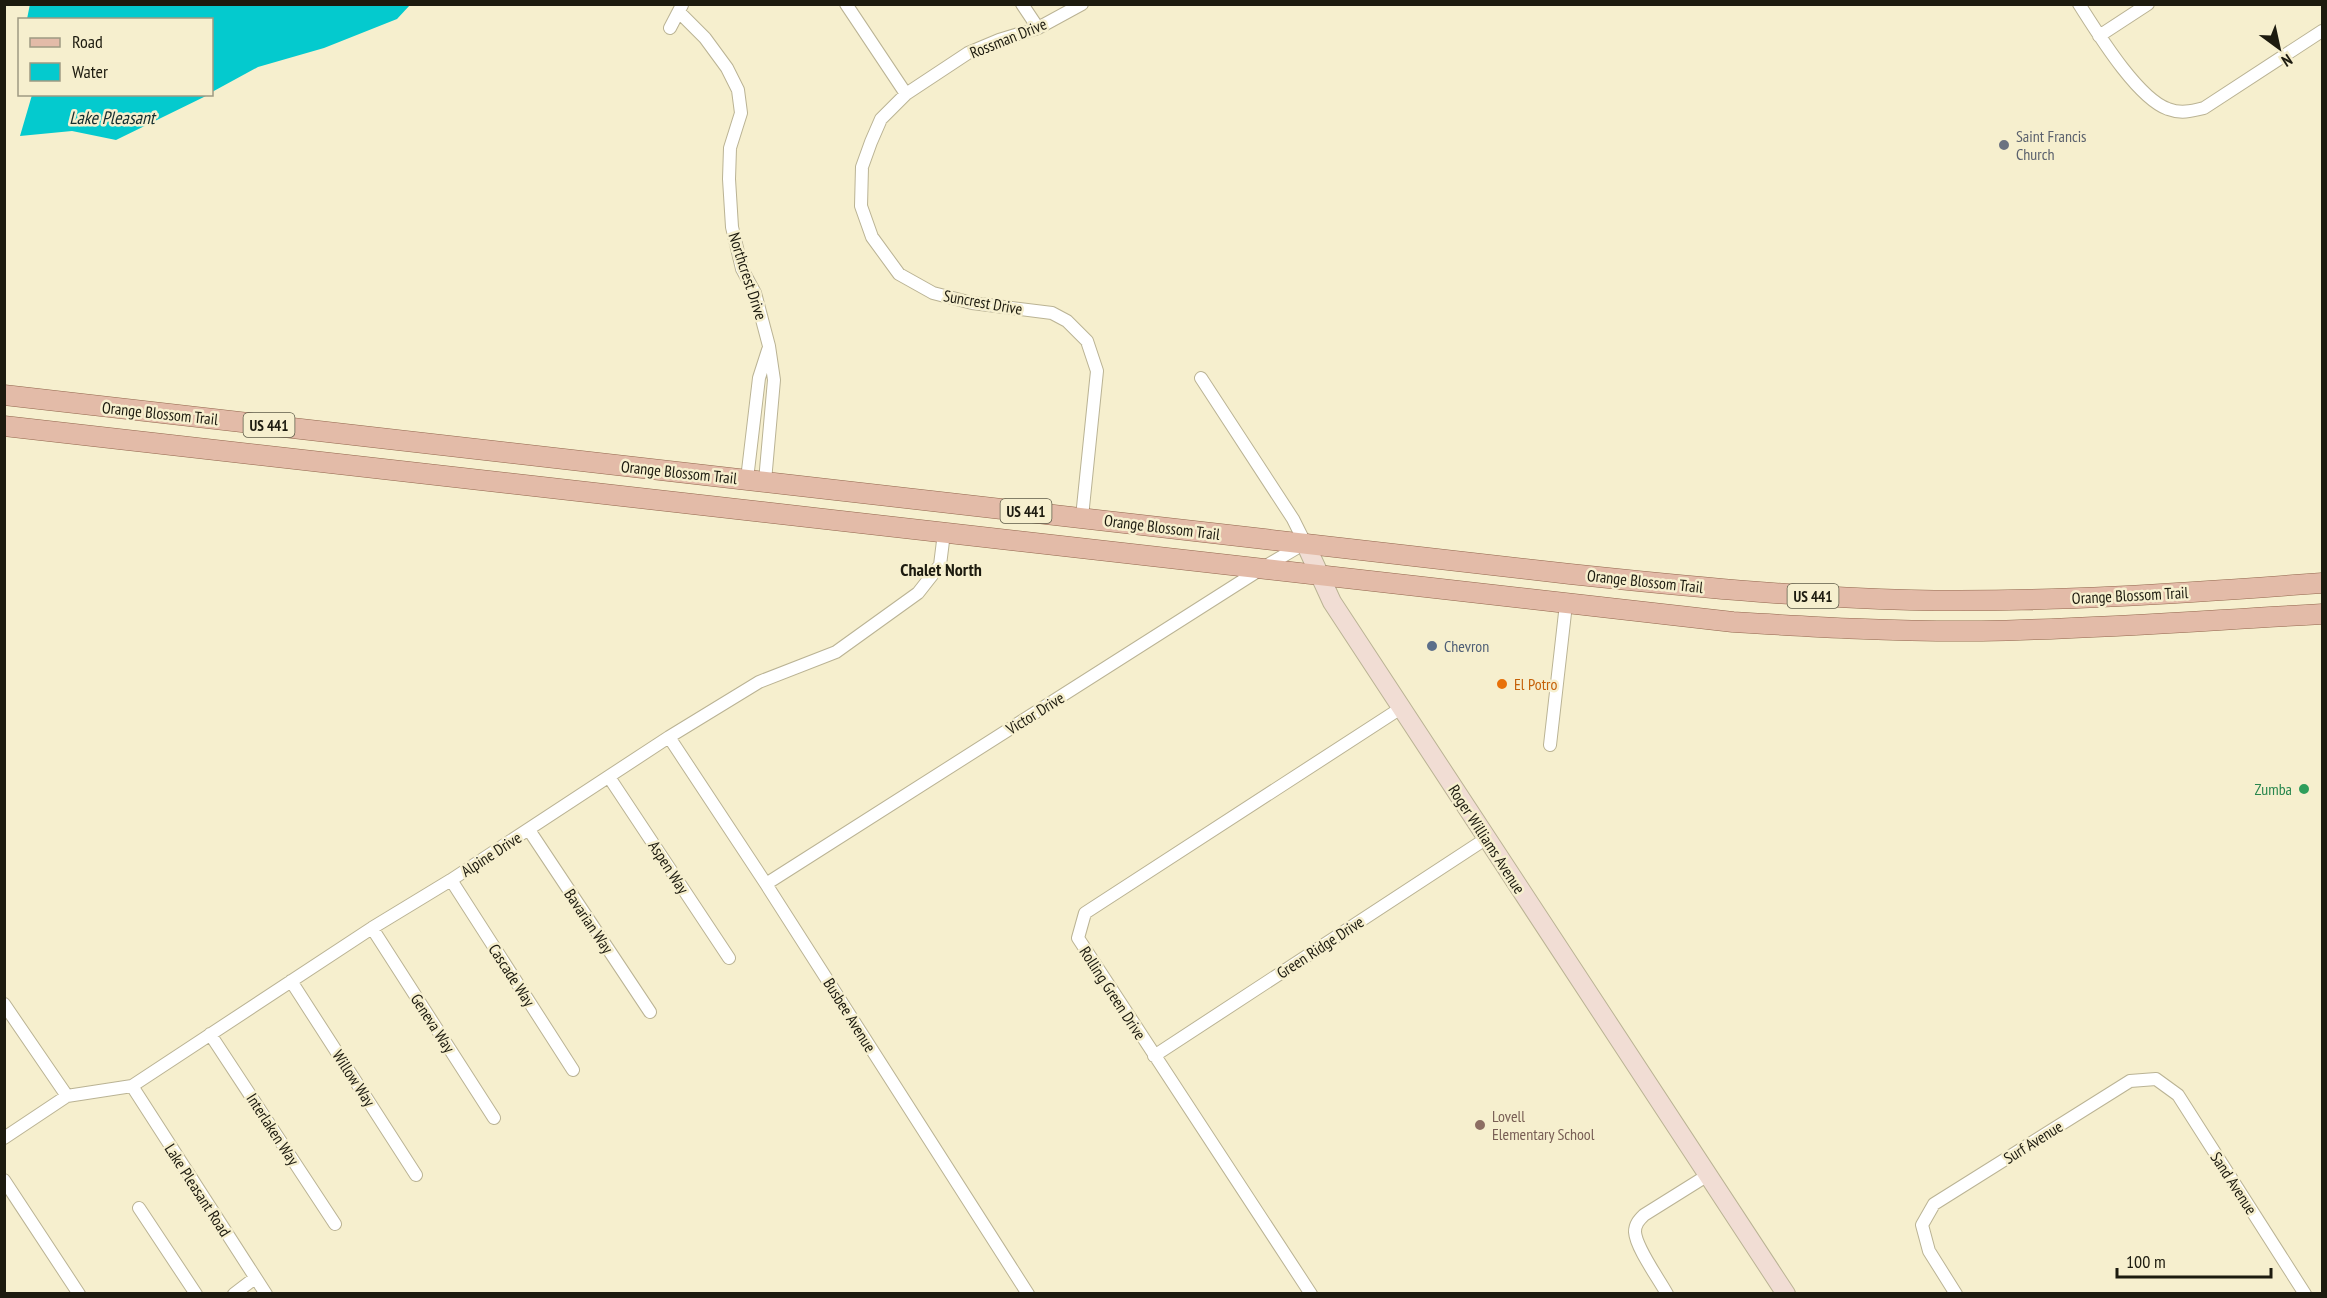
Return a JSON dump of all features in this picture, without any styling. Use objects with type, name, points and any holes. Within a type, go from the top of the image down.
[{"type":"main road","name":"Orange Blossom Trail","points":[[4,395],[1570,574],[1773,593],[1843,598],[1978,600],[2119,596],[2322,583]]},
{"type":"main road","name":"Orange Blossom Trail","points":[[4,426],[1733,622],[1842,628],[1981,631],[2314,615]]},
{"type":"main road","points":[[483,480],[487,450]]},
{"type":"main road","points":[[1032,543],[1070,531],[1082,517]]},
{"type":"main road","points":[[1566,604],[1570,574]]},
{"type":"main road","points":[[2302,585],[2314,615]]},
{"type":"main road","points":[[2119,596],[2121,626]]},
{"type":"main road","points":[[1842,628],[1843,598]]},
{"type":"street","points":[[846,4],[906,94]]},
{"type":"street","points":[[1022,4],[1038,28]]},
{"type":"street","name":"Rossman Drive","points":[[906,94],[968,53],[999,40],[1038,28],[1082,4]]},
{"type":"street","points":[[2079,4],[2112,57],[2153,100],[2167,109],[2185,113],[2204,108],[2322,31]]},
{"type":"street","points":[[2099,36],[2148,4]]},
{"type":"street","points":[[670,28],[681,8]]},
{"type":"street","name":"Northcrest Drive","points":[[681,8],[727,68],[738,90],[741,113],[730,148],[732,227],[742,268],[755,293],[769,346],[774,380],[756,480]]},
{"type":"street","name":"Suncrest Drive","points":[[906,94],[881,119],[862,167],[861,206],[872,237],[899,274],[933,292],[972,303],[1052,313],[1067,321],[1082,334],[1087,341],[1097,371],[1082,517]]},
{"type":"street","points":[[756,480],[759,378],[769,346]]},
{"type":"street","name":"Roger Williams Avenue","points":[[1201,378],[1293,519],[1332,602],[1786,1293]]},
{"type":"street","name":"Alpine Drive","points":[[4,1138],[67,1096],[132,1086],[669,737],[759,682],[836,652],[918,593],[940,565],[944,533]]},
{"type":"street","name":"Victor Drive","points":[[766,884],[1305,543]]},
{"type":"street","points":[[1550,745],[1566,604]]},
{"type":"street","name":"Rolling Green Drive","points":[[1311,1293],[1078,938],[1085,913],[1401,708]]},
{"type":"street","name":"Busbee Avenue","points":[[669,737],[1028,1293]]},
{"type":"street","name":"Aspen Way","points":[[609,777],[729,958]]},
{"type":"street","name":"Bavarian Way","points":[[529,830],[650,1012]]},
{"type":"street","name":"Green Ridge Drive","points":[[1154,1056],[1486,838]]},
{"type":"street","name":"Cascade Way","points":[[451,880],[573,1070]]},
{"type":"street","name":"Geneva Way","points":[[372,928],[494,1118]]},
{"type":"street","name":"Willow Way","points":[[291,981],[416,1175]]},
{"type":"street","points":[[4,1004],[67,1096]]},
{"type":"street","name":"Interlaken Way","points":[[210,1034],[335,1224]]},
{"type":"street","name":"Surf Avenue","points":[[1956,1293],[1929,1251],[1922,1225],[1934,1204],[2130,1081],[2156,1079]]},
{"type":"street","name":"Sand Avenue","points":[[2156,1079],[2178,1095],[2305,1293]]},
{"type":"street","name":"Lake Pleasant Road","points":[[132,1086],[266,1293]]},
{"type":"street","points":[[1667,1293],[1640,1247],[1635,1233],[1637,1222],[1644,1215],[1708,1174]]},
{"type":"street","points":[[4,1180],[79,1293]]},
{"type":"street","points":[[139,1208],[196,1293]]},
{"type":"street","points":[[234,1293],[255,1278]]},
{"type":"water","points":[[30,4],[410,4],[397,19],[324,48],[258,67],[213,91],[213,18],[27,18]]},
{"type":"water","name":"Lake Pleasant","points":[[31,96],[206,96],[116,140],[72,131],[20,136]]},
{"type":"place","name":"Saint Francis Church","points":[[2004,145]]},
{"type":"place","name":"Chevron","points":[[1432,646]]},
{"type":"place","name":"El Potro","points":[[1502,684]]},
{"type":"place","name":"Zumba","points":[[2304,789]]},
{"type":"place","name":"Lovell Elementary School","points":[[1480,1125]]},
{"type":"district","name":"Chalet North","points":[[941,569]]}]
